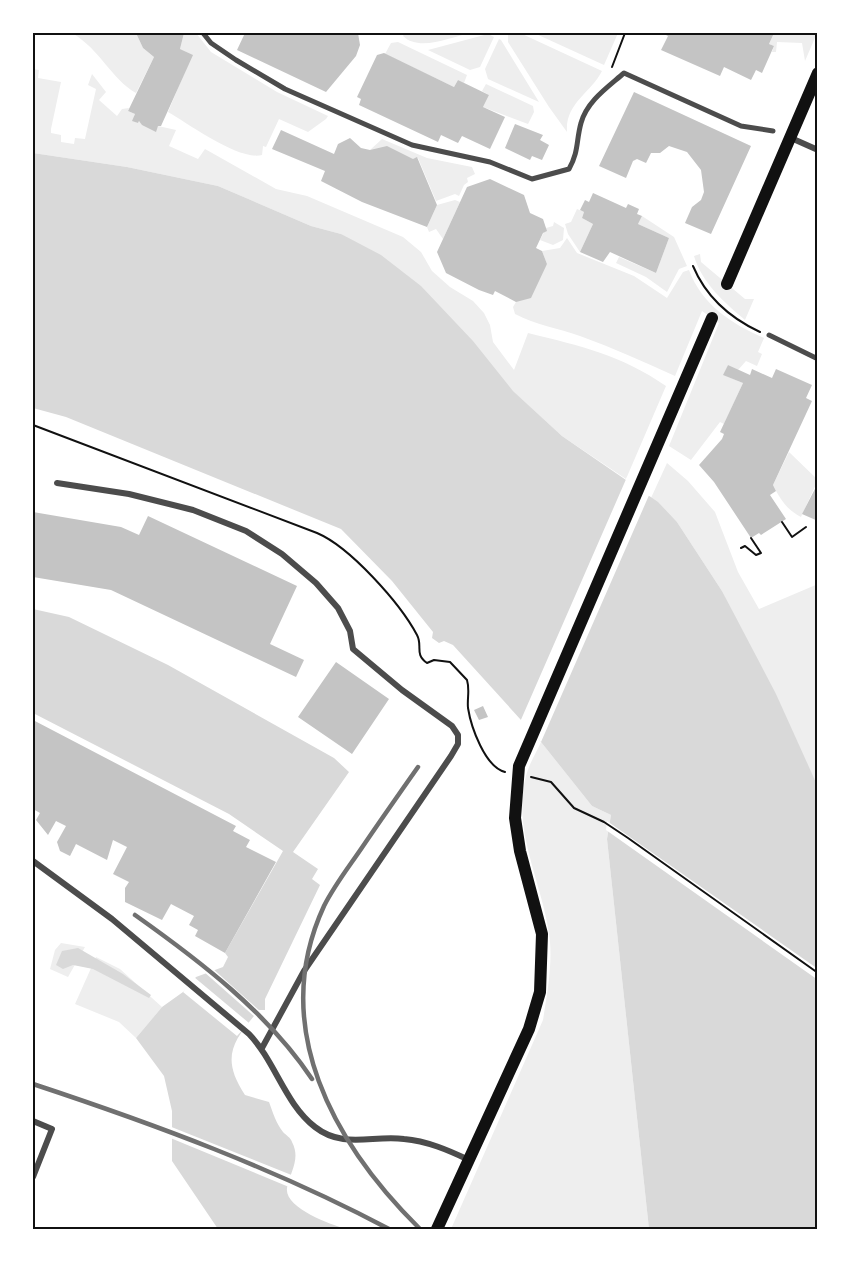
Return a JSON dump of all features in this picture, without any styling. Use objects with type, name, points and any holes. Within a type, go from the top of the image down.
[{"type":"main road","points":[[727,284],[818,73]]},
{"type":"main road","points":[[437,1229],[529,1029],[540,992],[542,934],[520,851],[515,818],[517,776],[531,734],[712,318]]},
{"type":"street","points":[[203,33],[211,43],[261,76],[369,128],[426,149],[490,162],[532,179],[569,169],[578,154],[579,130],[587,108],[624,73],[741,126],[773,131]]},
{"type":"street","points":[[791,138],[818,150]]},
{"type":"street","points":[[768,335],[818,359]]},
{"type":"street","points":[[57,483],[129,494],[193,510],[246,531],[282,554],[316,583],[338,608],[350,631],[353,649],[402,690],[452,726],[458,735],[458,744],[451,756],[304,970],[262,1048]]},
{"type":"street","points":[[33,861],[112,919],[243,1029],[262,1048],[304,1115],[314,1126],[331,1137],[350,1141],[389,1138],[412,1140],[447,1149],[469,1160]]},
{"type":"street","points":[[33,1121],[52,1129],[33,1177]]},
{"type":"path","points":[[612,68],[625,33]]},
{"type":"path","points":[[693,266],[708,293],[729,315],[768,335]]},
{"type":"path","points":[[782,522],[792,537],[806,527]]},
{"type":"path","points":[[741,548],[745,546],[756,555],[760,553],[751,538]]},
{"type":"path","points":[[529,777],[551,782],[574,808],[604,822],[818,973]]},
{"type":"shaded area","points":[[72,33],[136,33],[143,48],[154,57],[136,93],[120,80],[91,48]]},
{"type":"shaded area","points":[[184,33],[196,33],[211,52],[277,92],[328,116],[308,132],[279,119],[266,147],[263,146],[262,155],[241,152],[214,140],[168,112],[192,55],[180,49]]},
{"type":"shaded area","points":[[405,33],[470,33],[445,40],[418,43],[403,36]]},
{"type":"shaded area","points":[[520,33],[602,71],[574,106],[567,122],[567,132],[508,42],[508,34]]},
{"type":"shaded area","points":[[534,33],[618,33],[604,65]]},
{"type":"shaded area","points":[[774,33],[817,33],[805,61],[802,43],[777,42],[776,52],[772,52],[774,46],[769,44]]},
{"type":"shaded area","points":[[488,34],[494,37],[480,67],[470,70],[428,50]]},
{"type":"shaded area","points":[[499,39],[539,102],[488,79],[485,69]]},
{"type":"shaded area","points":[[398,42],[467,75],[464,83],[458,80],[454,87],[385,54],[391,43]]},
{"type":"shaded area","points":[[33,69],[39,70],[38,78],[61,82],[51,133],[61,135],[61,142],[74,144],[75,138],[85,139],[96,89],[88,85],[92,74],[106,92],[99,100],[117,116],[122,109],[129,108],[128,111],[135,114],[133,121],[138,123],[139,121],[155,131],[158,126],[176,130],[169,146],[198,159],[205,149],[276,189],[307,196],[403,237],[421,252],[432,271],[450,287],[473,301],[484,313],[490,325],[493,342],[514,370],[528,333],[583,347],[617,359],[666,386],[626,479],[562,436],[341,234],[311,226],[218,186],[127,167],[33,153]]},
{"type":"shaded area","points":[[486,84],[533,106],[534,112],[528,124],[483,107],[489,95],[482,91]]},
{"type":"shaded area","points":[[382,139],[427,158],[472,167],[475,174],[467,178],[468,182],[459,196],[455,194],[436,201],[418,158],[413,159],[370,150]]},
{"type":"shaded area","points":[[33,153],[127,167],[218,186],[311,226],[341,234],[381,255],[421,286],[473,341],[513,391],[562,436],[658,502],[677,522],[722,591],[776,694],[818,787],[818,1229],[649,1229],[607,839],[611,815],[592,806],[541,742],[453,645],[444,641],[439,643],[432,638],[433,632],[392,581],[341,529],[66,417],[33,408]]},
{"type":"shaded area","points":[[455,200],[460,202],[443,239],[436,229],[429,232],[427,227],[437,205]]},
{"type":"shaded area","points":[[577,209],[584,212],[582,218],[593,224],[580,252],[568,234],[565,224],[571,222]]},
{"type":"shaded area","points":[[642,216],[674,237],[687,266],[679,269],[667,292],[646,277],[616,263],[619,257],[656,273],[669,238],[638,224]]},
{"type":"shaded area","points":[[554,222],[564,228],[563,240],[553,245],[540,240],[546,228],[553,226]]},
{"type":"shaded area","points":[[567,238],[577,253],[634,276],[667,298],[683,272],[689,270],[702,293],[719,312],[764,338],[758,352],[762,354],[757,366],[746,361],[738,370],[728,365],[724,375],[743,383],[724,424],[720,422],[691,460],[669,446],[719,323],[702,311],[675,376],[572,333],[515,314],[513,307],[516,302],[547,264],[542,251],[560,248]]},
{"type":"shaded area","points":[[700,254],[701,262],[745,299],[754,299],[745,320],[722,299],[702,275],[694,256]]},
{"type":"shaded area","points":[[789,452],[818,480],[801,517],[784,504],[773,485]]},
{"type":"shaded area","points":[[667,463],[688,481],[715,512],[738,572],[759,609],[818,584],[818,787],[722,591],[677,522],[651,498]]},
{"type":"shaded area","points":[[33,609],[69,617],[168,665],[334,758],[349,772],[293,852],[318,869],[312,879],[320,885],[265,999],[265,1010],[259,1010],[242,1031],[233,1050],[232,1060],[237,1082],[245,1095],[269,1102],[278,1125],[290,1138],[295,1160],[287,1188],[288,1195],[293,1202],[309,1214],[345,1229],[218,1229],[172,1161],[172,1111],[164,1076],[136,1038],[162,1007],[183,992],[196,977],[223,967],[228,957],[225,953],[283,851],[229,814],[33,713]]},
{"type":"shaded area","points":[[541,742],[592,806],[611,815],[607,839],[649,1229],[451,1229],[543,1020],[550,972],[550,942],[547,921],[530,859],[523,818],[526,776]]},
{"type":"shaded area","points":[[61,943],[85,947],[68,977],[50,969],[55,950]]},
{"type":"shaded area","points":[[78,948],[123,974],[151,995],[149,998],[93,969],[73,965],[63,969],[56,965],[62,951]]},
{"type":"shaded area","points":[[96,957],[120,969],[162,1007],[136,1038],[119,1022],[75,1004]]},
{"type":"pier","points":[[627,477],[650,493],[541,742],[520,722]]},
{"type":"pier","points":[[607,821],[818,969],[818,980],[606,830]]},
{"type":"pier","points":[[212,968],[260,1011],[255,1017],[203,971]]},
{"type":"pier","points":[[194,977],[249,1023],[237,1036],[183,992]]},
{"type":"pier","points":[[169,1126],[294,1176],[289,1187],[168,1137]]},
{"type":"building","points":[[136,33],[184,33],[180,49],[193,55],[161,126],[158,126],[156,132],[139,121],[138,123],[132,121],[135,114],[128,111],[154,57],[143,48]]},
{"type":"building","points":[[245,33],[358,33],[360,45],[356,56],[326,92],[237,50]]},
{"type":"building","points":[[662,33],[774,33],[769,44],[774,46],[762,73],[756,70],[751,80],[724,67],[720,76],[661,50],[668,36]]},
{"type":"building","points":[[384,53],[454,87],[458,80],[489,95],[483,107],[505,117],[490,149],[462,136],[458,143],[441,135],[438,142],[359,105],[361,99],[357,97],[377,55]]},
{"type":"building","points":[[634,92],[751,146],[711,234],[685,223],[692,207],[701,200],[704,192],[701,170],[687,152],[669,146],[660,153],[651,153],[646,163],[637,159],[633,161],[626,178],[599,166]]},
{"type":"building","points":[[515,124],[543,135],[540,140],[549,145],[542,160],[532,156],[530,160],[505,148]]},
{"type":"building","points":[[281,130],[334,154],[338,144],[350,138],[361,148],[370,150],[387,146],[413,159],[417,157],[437,205],[427,227],[362,202],[321,181],[325,171],[272,149]]},
{"type":"building","points":[[490,179],[524,195],[530,213],[543,219],[547,231],[543,233],[536,248],[542,251],[547,264],[531,298],[516,302],[495,291],[493,295],[479,290],[446,273],[437,252],[467,187]]},
{"type":"building","points":[[593,193],[626,208],[628,204],[639,209],[637,214],[642,216],[638,224],[669,238],[656,273],[610,252],[603,262],[580,252],[593,224],[582,218],[584,212],[580,210],[585,200],[589,202]]},
{"type":"building","points":[[728,365],[750,375],[752,369],[772,378],[776,369],[812,385],[806,398],[812,401],[773,485],[776,491],[770,495],[786,519],[761,535],[759,533],[751,538],[714,482],[699,465],[722,439],[724,434],[720,432],[743,383],[723,375]]},
{"type":"building","points":[[818,483],[818,521],[802,514]]},
{"type":"building","points":[[33,512],[121,527],[139,535],[148,516],[297,586],[270,644],[304,660],[296,677],[111,590],[33,577]]},
{"type":"building","points":[[336,662],[389,699],[352,754],[298,717]]},
{"type":"building","points":[[483,706],[488,717],[479,720],[474,710]]},
{"type":"building","points":[[33,720],[236,826],[233,831],[250,840],[246,847],[276,862],[225,953],[195,936],[198,930],[189,925],[194,916],[171,904],[162,920],[125,902],[125,888],[129,882],[113,874],[127,847],[113,840],[107,860],[76,844],[70,856],[60,851],[57,842],[66,826],[56,821],[48,835],[36,820],[40,813],[33,809]]},
{"type":"railway","points":[[418,767],[341,877],[324,906],[309,951],[303,996],[307,1039],[319,1081],[337,1121],[361,1160],[389,1196],[420,1229]]},
{"type":"railway","points":[[135,915],[208,970],[254,1010],[275,1032],[312,1079]]},
{"type":"railway","points":[[33,1084],[124,1115],[259,1167],[389,1229]]}]
